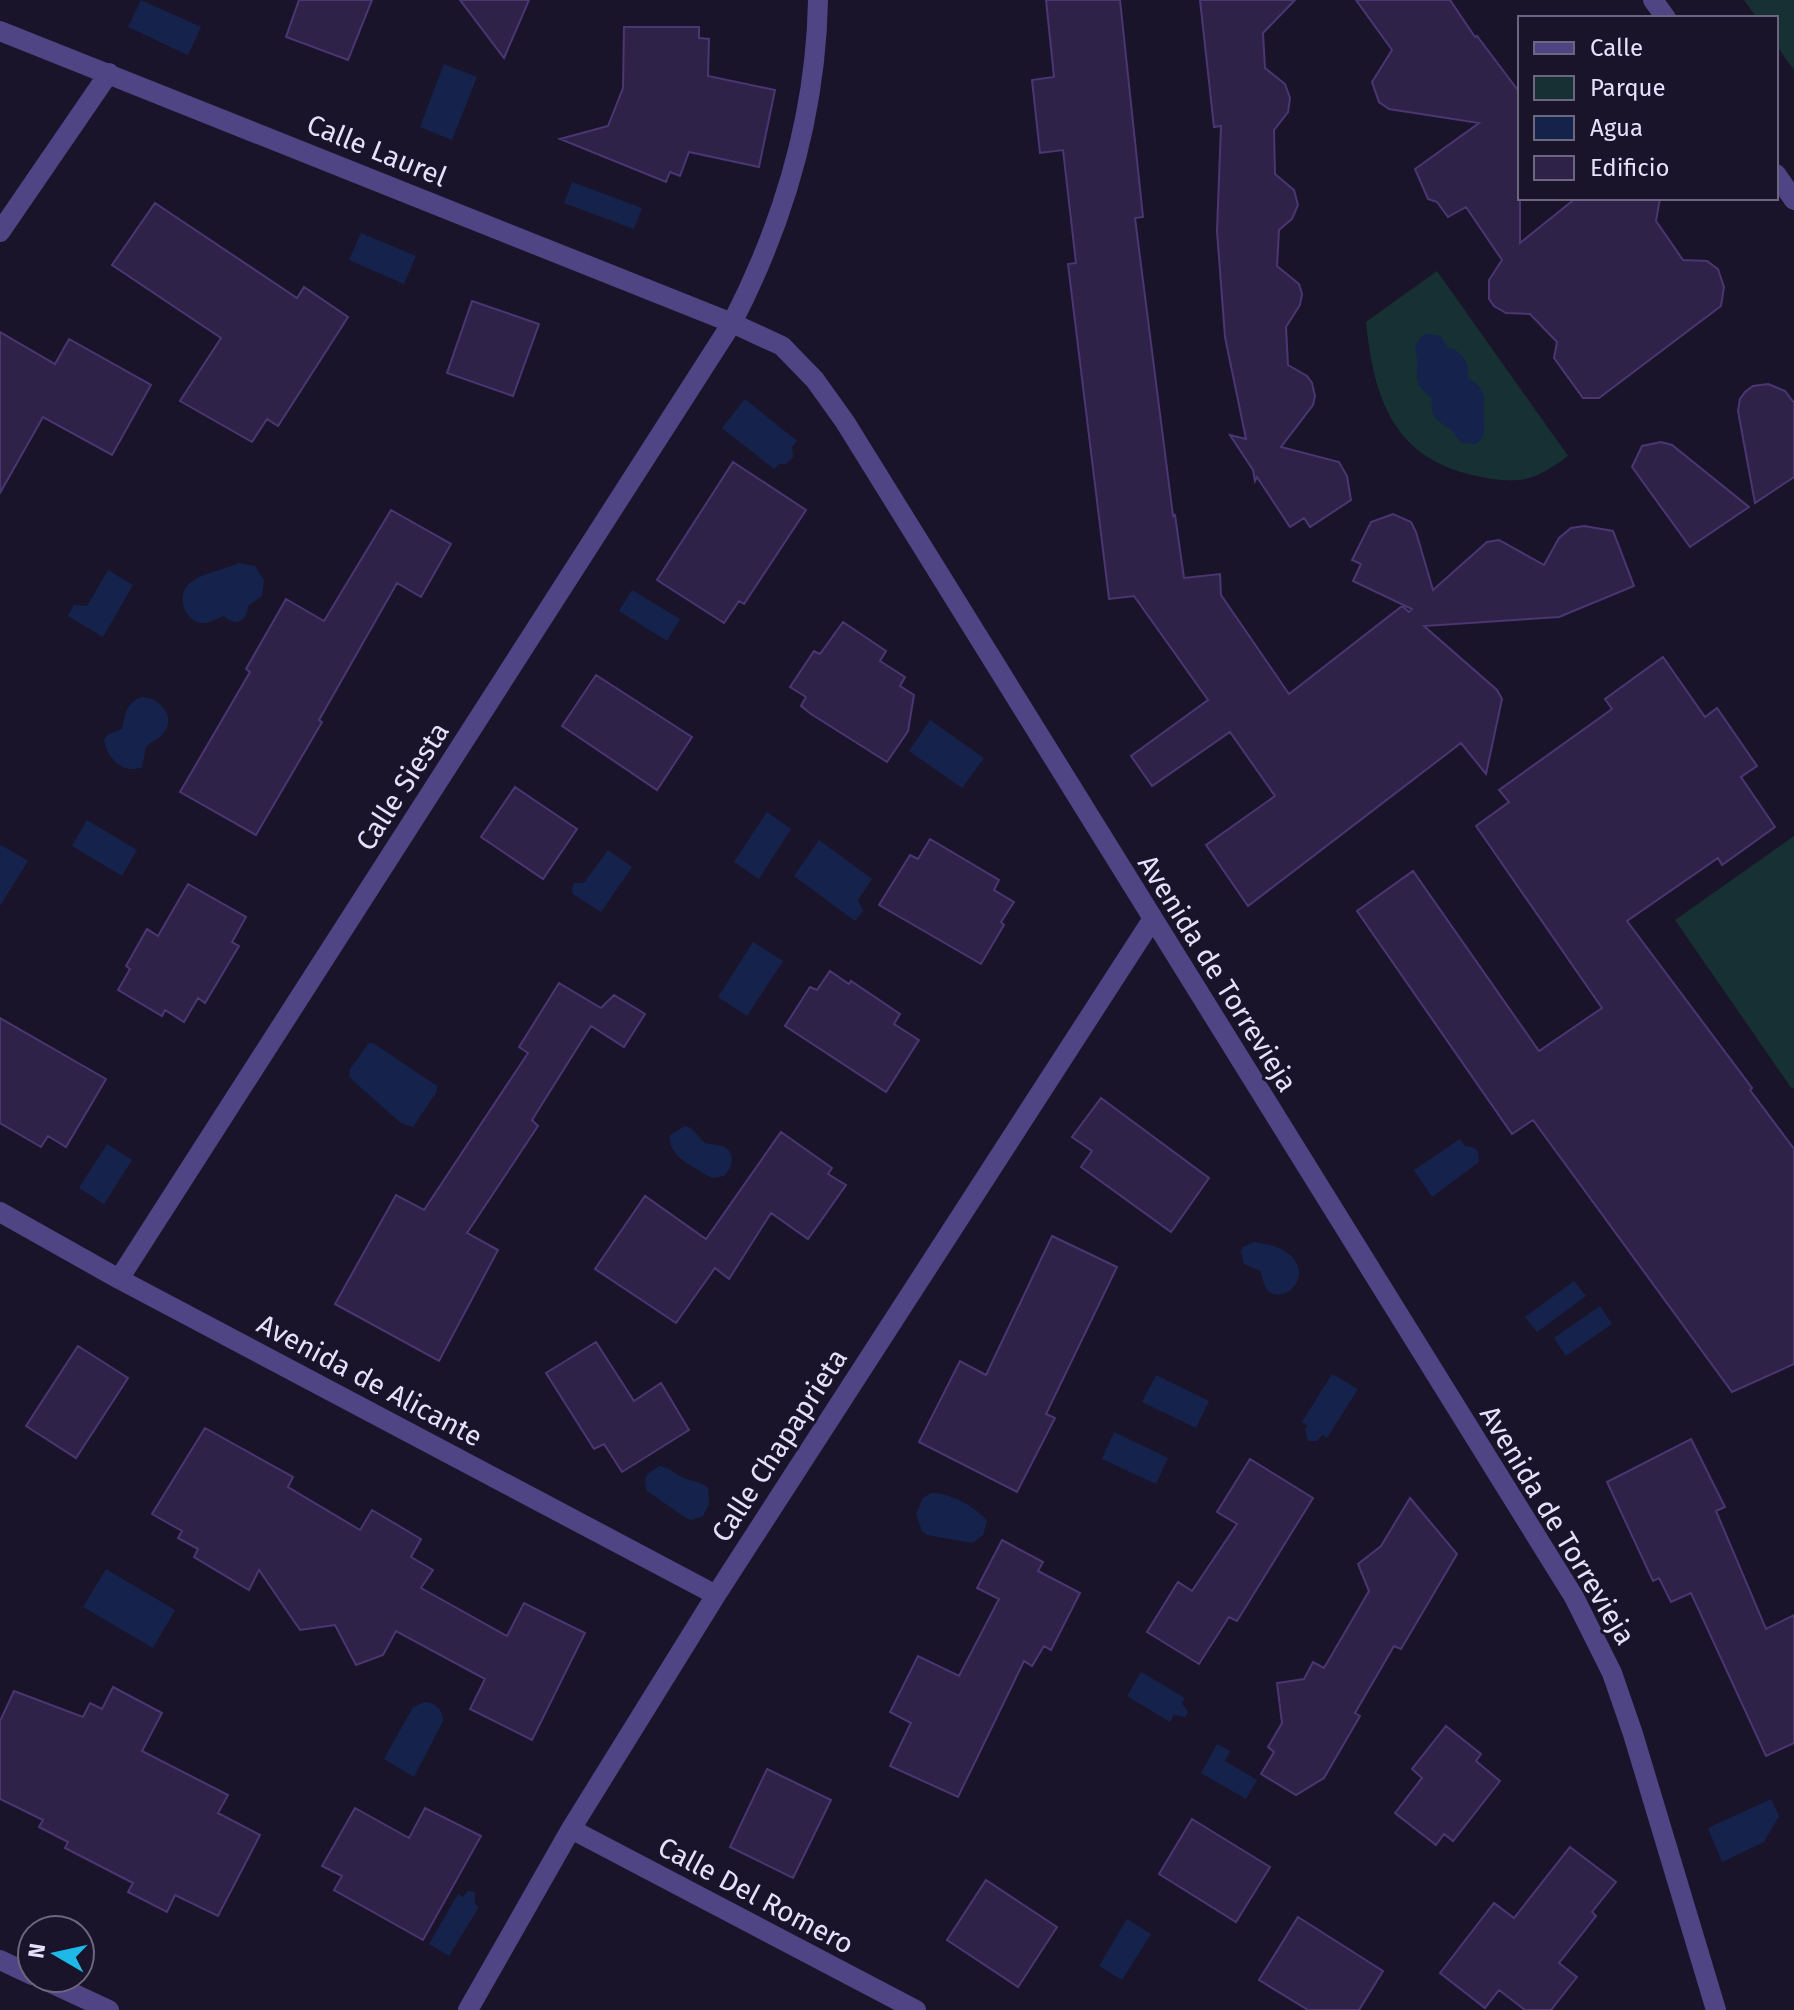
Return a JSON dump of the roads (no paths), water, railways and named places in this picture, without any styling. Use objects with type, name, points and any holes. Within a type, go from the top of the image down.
[{"type":"street","points":[[732,323],[776,227],[795,165],[812,80],[818,0]]},
{"type":"street","name":"Calle Laurel","points":[[0,31],[732,323]]},
{"type":"street","points":[[0,232],[109,73]]},
{"type":"street","points":[[1778,177],[1794,200]]},
{"type":"street","name":"Avenida de Torrevieja","points":[[732,323],[782,346],[815,380],[853,435],[1574,1597],[1612,1673],[1633,1734],[1716,2010]]},
{"type":"street","name":"Calle Siesta","points":[[119,1279],[732,323]]},
{"type":"street","name":"Calle Chapaprieta","points":[[468,2010],[571,1829],[716,1595],[1152,920]]},
{"type":"street","name":"Avenida de Alicante","points":[[0,1212],[119,1279],[716,1595]]},
{"type":"street","name":"Calle Del Romero","points":[[571,1829],[916,2010]]},
{"type":"street","points":[[74,1994],[109,2010]]},
{"type":"water","points":[[141,0],[201,27],[188,55],[128,27]]},
{"type":"water","points":[[444,64],[477,77],[452,140],[420,127]]},
{"type":"water","points":[[572,182],[642,208],[634,229],[564,203]]},
{"type":"water","points":[[361,233],[416,256],[404,284],[349,260]]},
{"type":"water","points":[[1423,335],[1441,336],[1447,347],[1464,358],[1468,378],[1483,392],[1485,430],[1476,444],[1462,443],[1434,416],[1432,398],[1418,383],[1415,345]]},
{"type":"water","points":[[745,399],[797,441],[792,447],[793,457],[786,464],[779,464],[774,469],[722,428]]},
{"type":"water","points":[[239,563],[255,566],[264,580],[262,596],[248,606],[243,619],[236,622],[224,616],[206,623],[192,619],[183,601],[183,594],[191,582]]},
{"type":"water","points":[[108,570],[133,585],[103,637],[68,616],[74,605],[87,606]]},
{"type":"water","points":[[632,590],[680,619],[667,641],[619,611]]},
{"type":"water","points":[[142,697],[160,705],[168,722],[162,735],[146,747],[142,767],[128,769],[112,759],[104,740],[107,735],[122,729],[129,706]]},
{"type":"water","points":[[930,720],[984,758],[962,788],[909,751]]},
{"type":"water","points":[[767,812],[791,829],[759,879],[734,862]]},
{"type":"water","points":[[87,820],[137,850],[122,876],[72,846]]},
{"type":"water","points":[[819,840],[872,879],[858,900],[863,911],[855,921],[794,876]]},
{"type":"water","points":[[0,847],[28,861],[0,906]]},
{"type":"water","points":[[608,850],[632,867],[601,912],[573,894],[572,889],[574,883],[584,883]]},
{"type":"water","points":[[753,942],[783,961],[747,1016],[718,997]]},
{"type":"water","points":[[369,1043],[437,1086],[437,1091],[413,1127],[401,1123],[349,1077],[350,1069]]},
{"type":"water","points":[[685,1126],[705,1143],[722,1146],[731,1153],[732,1161],[724,1176],[712,1178],[677,1155],[670,1143],[670,1135]]},
{"type":"water","points":[[1460,1139],[1465,1146],[1478,1151],[1479,1162],[1432,1197],[1414,1170]]},
{"type":"water","points":[[107,1144],[132,1160],[104,1204],[79,1188]]},
{"type":"water","points":[[1254,1242],[1276,1247],[1290,1255],[1299,1275],[1290,1291],[1271,1293],[1265,1287],[1260,1271],[1244,1264],[1243,1247]]},
{"type":"water","points":[[1574,1281],[1586,1296],[1537,1332],[1525,1317]]},
{"type":"water","points":[[1600,1306],[1612,1324],[1566,1356],[1554,1338]]},
{"type":"water","points":[[1332,1374],[1358,1389],[1327,1438],[1322,1435],[1317,1441],[1308,1441],[1305,1429],[1308,1426],[1302,1422]]},
{"type":"water","points":[[1156,1375],[1209,1401],[1196,1428],[1142,1402]]},
{"type":"water","points":[[1114,1432],[1168,1458],[1156,1484],[1102,1459]]},
{"type":"water","points":[[660,1466],[708,1488],[709,1504],[703,1516],[691,1520],[686,1518],[647,1491],[647,1474]]},
{"type":"water","points":[[931,1493],[962,1501],[976,1510],[987,1521],[983,1535],[972,1543],[927,1535],[922,1531],[916,1514],[923,1498]]},
{"type":"water","points":[[106,1569],[175,1610],[153,1648],[83,1607]]},
{"type":"water","points":[[1141,1672],[1185,1698],[1182,1703],[1188,1712],[1185,1717],[1174,1715],[1170,1722],[1127,1696]]},
{"type":"water","points":[[425,1702],[438,1708],[443,1721],[414,1777],[384,1759],[413,1707]]},
{"type":"water","points":[[1217,1744],[1230,1751],[1225,1761],[1257,1780],[1246,1799],[1201,1773]]},
{"type":"water","points":[[1771,1799],[1779,1816],[1764,1842],[1722,1862],[1708,1828]]},
{"type":"water","points":[[468,1891],[475,1892],[475,1904],[479,1907],[449,1956],[429,1944],[458,1894],[463,1897]]},
{"type":"water","points":[[1127,1919],[1151,1934],[1122,1980],[1099,1966]]}]
